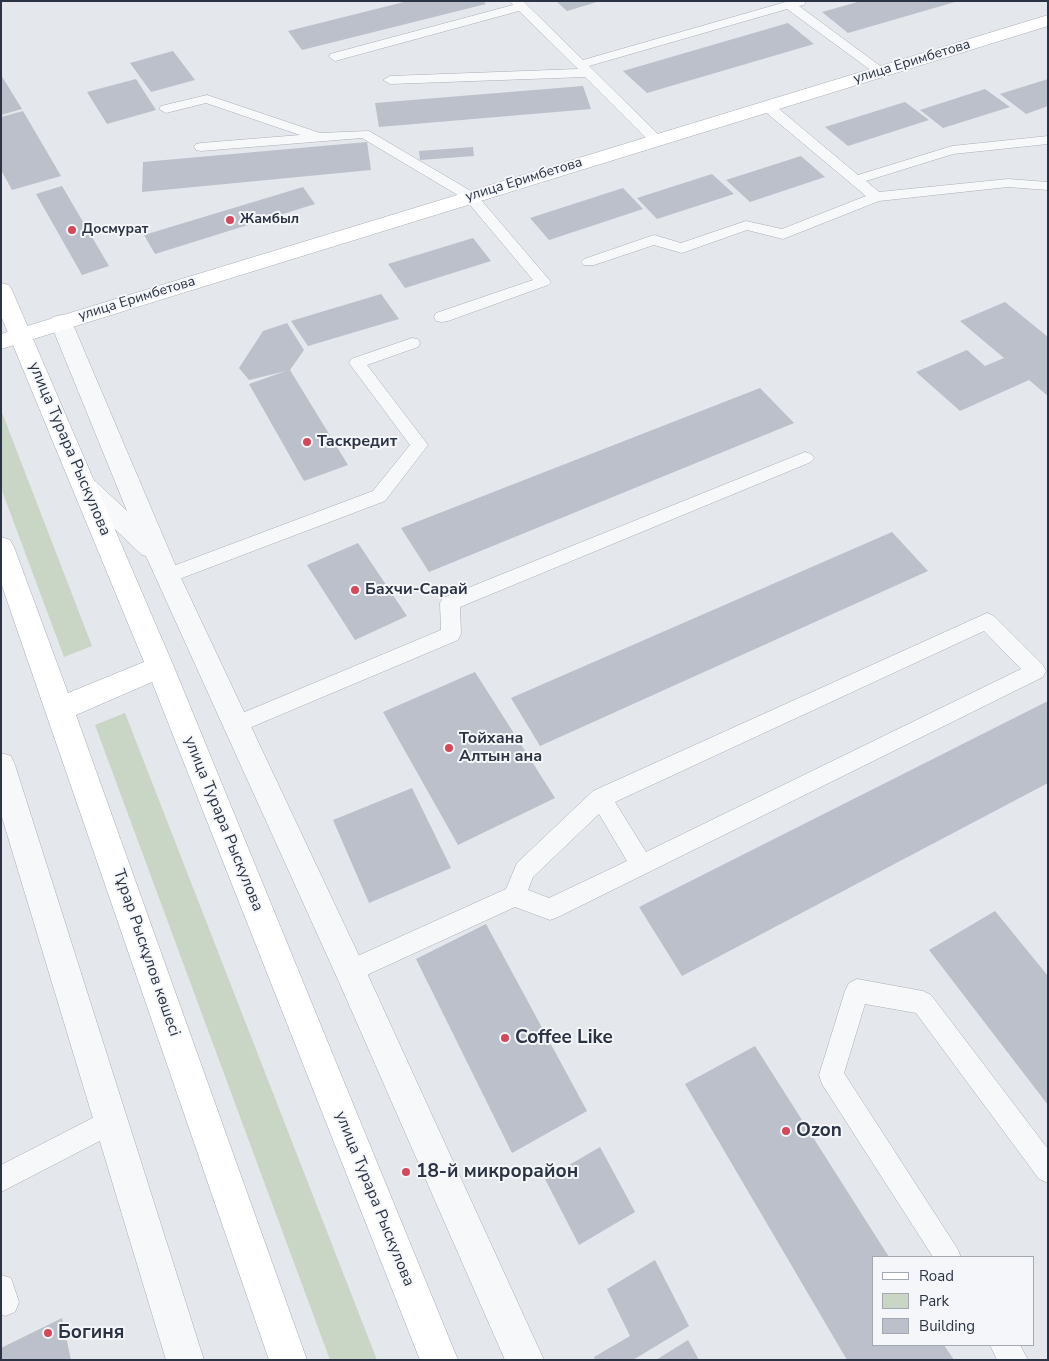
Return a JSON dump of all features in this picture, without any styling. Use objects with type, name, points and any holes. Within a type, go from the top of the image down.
[{"type":"main road","name":"улица Еримбетова","points":[[11,339],[1047,21]]},
{"type":"main road","name":"улица Турара Рыскулова","points":[[1,290],[11,339],[84,485],[160,667],[439,1360]]},
{"type":"main road","name":"Тұрар Рыскұлов көшесі","points":[[1,547],[60,709],[288,1360]]},
{"type":"main road","points":[[60,709],[160,667]]},
{"type":"street","points":[[62,322],[162,565],[350,971],[525,1360]]},
{"type":"street","points":[[84,485],[162,565]]},
{"type":"street","points":[[1,764],[185,1360]]},
{"type":"lane","points":[[390,80],[584,69],[795,3],[881,71]]},
{"type":"lane","points":[[335,56],[518,4],[656,140]]},
{"type":"lane","points":[[166,109],[207,99],[323,138]]},
{"type":"lane","points":[[767,106],[876,197]]},
{"type":"lane","points":[[201,147],[364,134],[471,197],[543,282],[442,317]]},
{"type":"lane","points":[[855,180],[952,150],[1048,140]]},
{"type":"lane","points":[[588,262],[654,240],[682,248],[746,225],[783,234],[876,197],[1008,183],[1048,186]]},
{"type":"lane","points":[[162,565],[380,496],[419,445],[357,363],[412,343]]},
{"type":"lane","points":[[235,725],[452,634],[450,603],[805,458]]},
{"type":"lane","points":[[350,971],[514,896],[525,870],[601,798],[987,621],[1036,671],[550,909],[514,896]]},
{"type":"lane","points":[[601,798],[642,865]]},
{"type":"lane","points":[[947,1256],[831,1075],[857,990],[923,1003],[1048,1170]]},
{"type":"lane","points":[[1,1179],[112,1121]]},
{"type":"lane","points":[[1005,1346],[1014,1360]]},
{"type":"green space","points":[[1,410],[92,646],[64,657],[1,488]]},
{"type":"green space","points":[[125,713],[377,1360],[330,1360],[95,725]]},
{"type":"building","points":[[408,1],[483,1],[486,4],[302,50],[288,31]]},
{"type":"building","points":[[556,1],[597,1],[597,2],[567,11]]},
{"type":"building","points":[[861,1],[955,2],[848,33],[822,12]]},
{"type":"building","points":[[788,23],[814,44],[647,93],[623,71]]},
{"type":"building","points":[[173,51],[195,80],[151,92],[130,63]]},
{"type":"building","points":[[1,75],[22,109],[1,115]]},
{"type":"building","points":[[136,79],[156,110],[107,124],[87,92]]},
{"type":"building","points":[[1048,79],[1048,106],[1026,114],[1000,94]]},
{"type":"building","points":[[583,86],[591,109],[379,127],[375,103]]},
{"type":"building","points":[[985,89],[1010,107],[943,128],[920,110]]},
{"type":"building","points":[[905,102],[929,120],[848,146],[825,127]]},
{"type":"building","points":[[23,111],[61,176],[12,190],[1,170],[1,117]]},
{"type":"building","points":[[367,142],[371,170],[142,192],[143,162]]},
{"type":"building","points":[[473,147],[474,156],[420,160],[419,151]]},
{"type":"building","points":[[801,156],[825,177],[750,202],[726,180]]},
{"type":"building","points":[[712,174],[734,194],[657,219],[637,198]]},
{"type":"building","name":"Досмурат","points":[[62,186],[109,266],[82,275],[36,194]]},
{"type":"building","name":"Жамбыл","points":[[303,187],[315,204],[155,254],[144,235]]},
{"type":"building","points":[[623,188],[643,209],[549,240],[530,218]]},
{"type":"building","points":[[473,238],[491,261],[405,288],[388,264]]},
{"type":"building","points":[[381,294],[399,319],[308,346],[291,321]]},
{"type":"building","points":[[1005,302],[1048,337],[1048,396],[1029,380],[960,411],[916,372],[967,350],[985,366],[1004,358],[960,321]]},
{"type":"building","points":[[287,323],[304,350],[290,370],[348,465],[304,481],[249,384],[286,371],[249,380],[239,368],[263,331]]},
{"type":"building","points":[[760,388],[794,423],[429,572],[401,528]]},
{"type":"building","points":[[892,532],[928,571],[540,746],[511,698]]},
{"type":"building","points":[[358,543],[407,616],[355,640],[307,565]]},
{"type":"building","points":[[475,672],[555,798],[458,845],[383,712]]},
{"type":"building","points":[[1048,701],[1048,783],[682,976],[639,907]]},
{"type":"building","points":[[412,788],[451,868],[369,903],[333,820]]},
{"type":"building","points":[[995,911],[1048,976],[1048,1105],[929,950]]},
{"type":"building","points":[[486,924],[587,1111],[512,1153],[416,959]]},
{"type":"building","points":[[755,1046],[888,1256],[872,1256],[872,1346],[945,1346],[954,1360],[847,1360],[685,1084]]},
{"type":"building","points":[[600,1147],[635,1212],[579,1245],[545,1179]]},
{"type":"building","points":[[655,1260],[689,1326],[633,1360],[595,1360],[594,1357],[630,1336],[607,1289]]},
{"type":"building","name":"Богиня","points":[[62,1318],[71,1360],[1,1360],[1,1348]]},
{"type":"building","points":[[688,1340],[699,1360],[656,1360]]},
{"type":"place","name":"Жамбыл","points":[[230,220]]},
{"type":"place","name":"Досмурат","points":[[72,230]]},
{"type":"place","name":"Таскредит","points":[[307,442]]},
{"type":"place","name":"Бахчи-Сарай","points":[[355,590]]},
{"type":"place","name":"Тойхана Алтын ана","points":[[449,748]]},
{"type":"place","name":"Coffee Like","points":[[505,1038]]},
{"type":"place","name":"Ozon","points":[[786,1131]]},
{"type":"place","name":"18-й микрорайон","points":[[406,1172]]},
{"type":"place","name":"Богиня","points":[[48,1333]]}]
